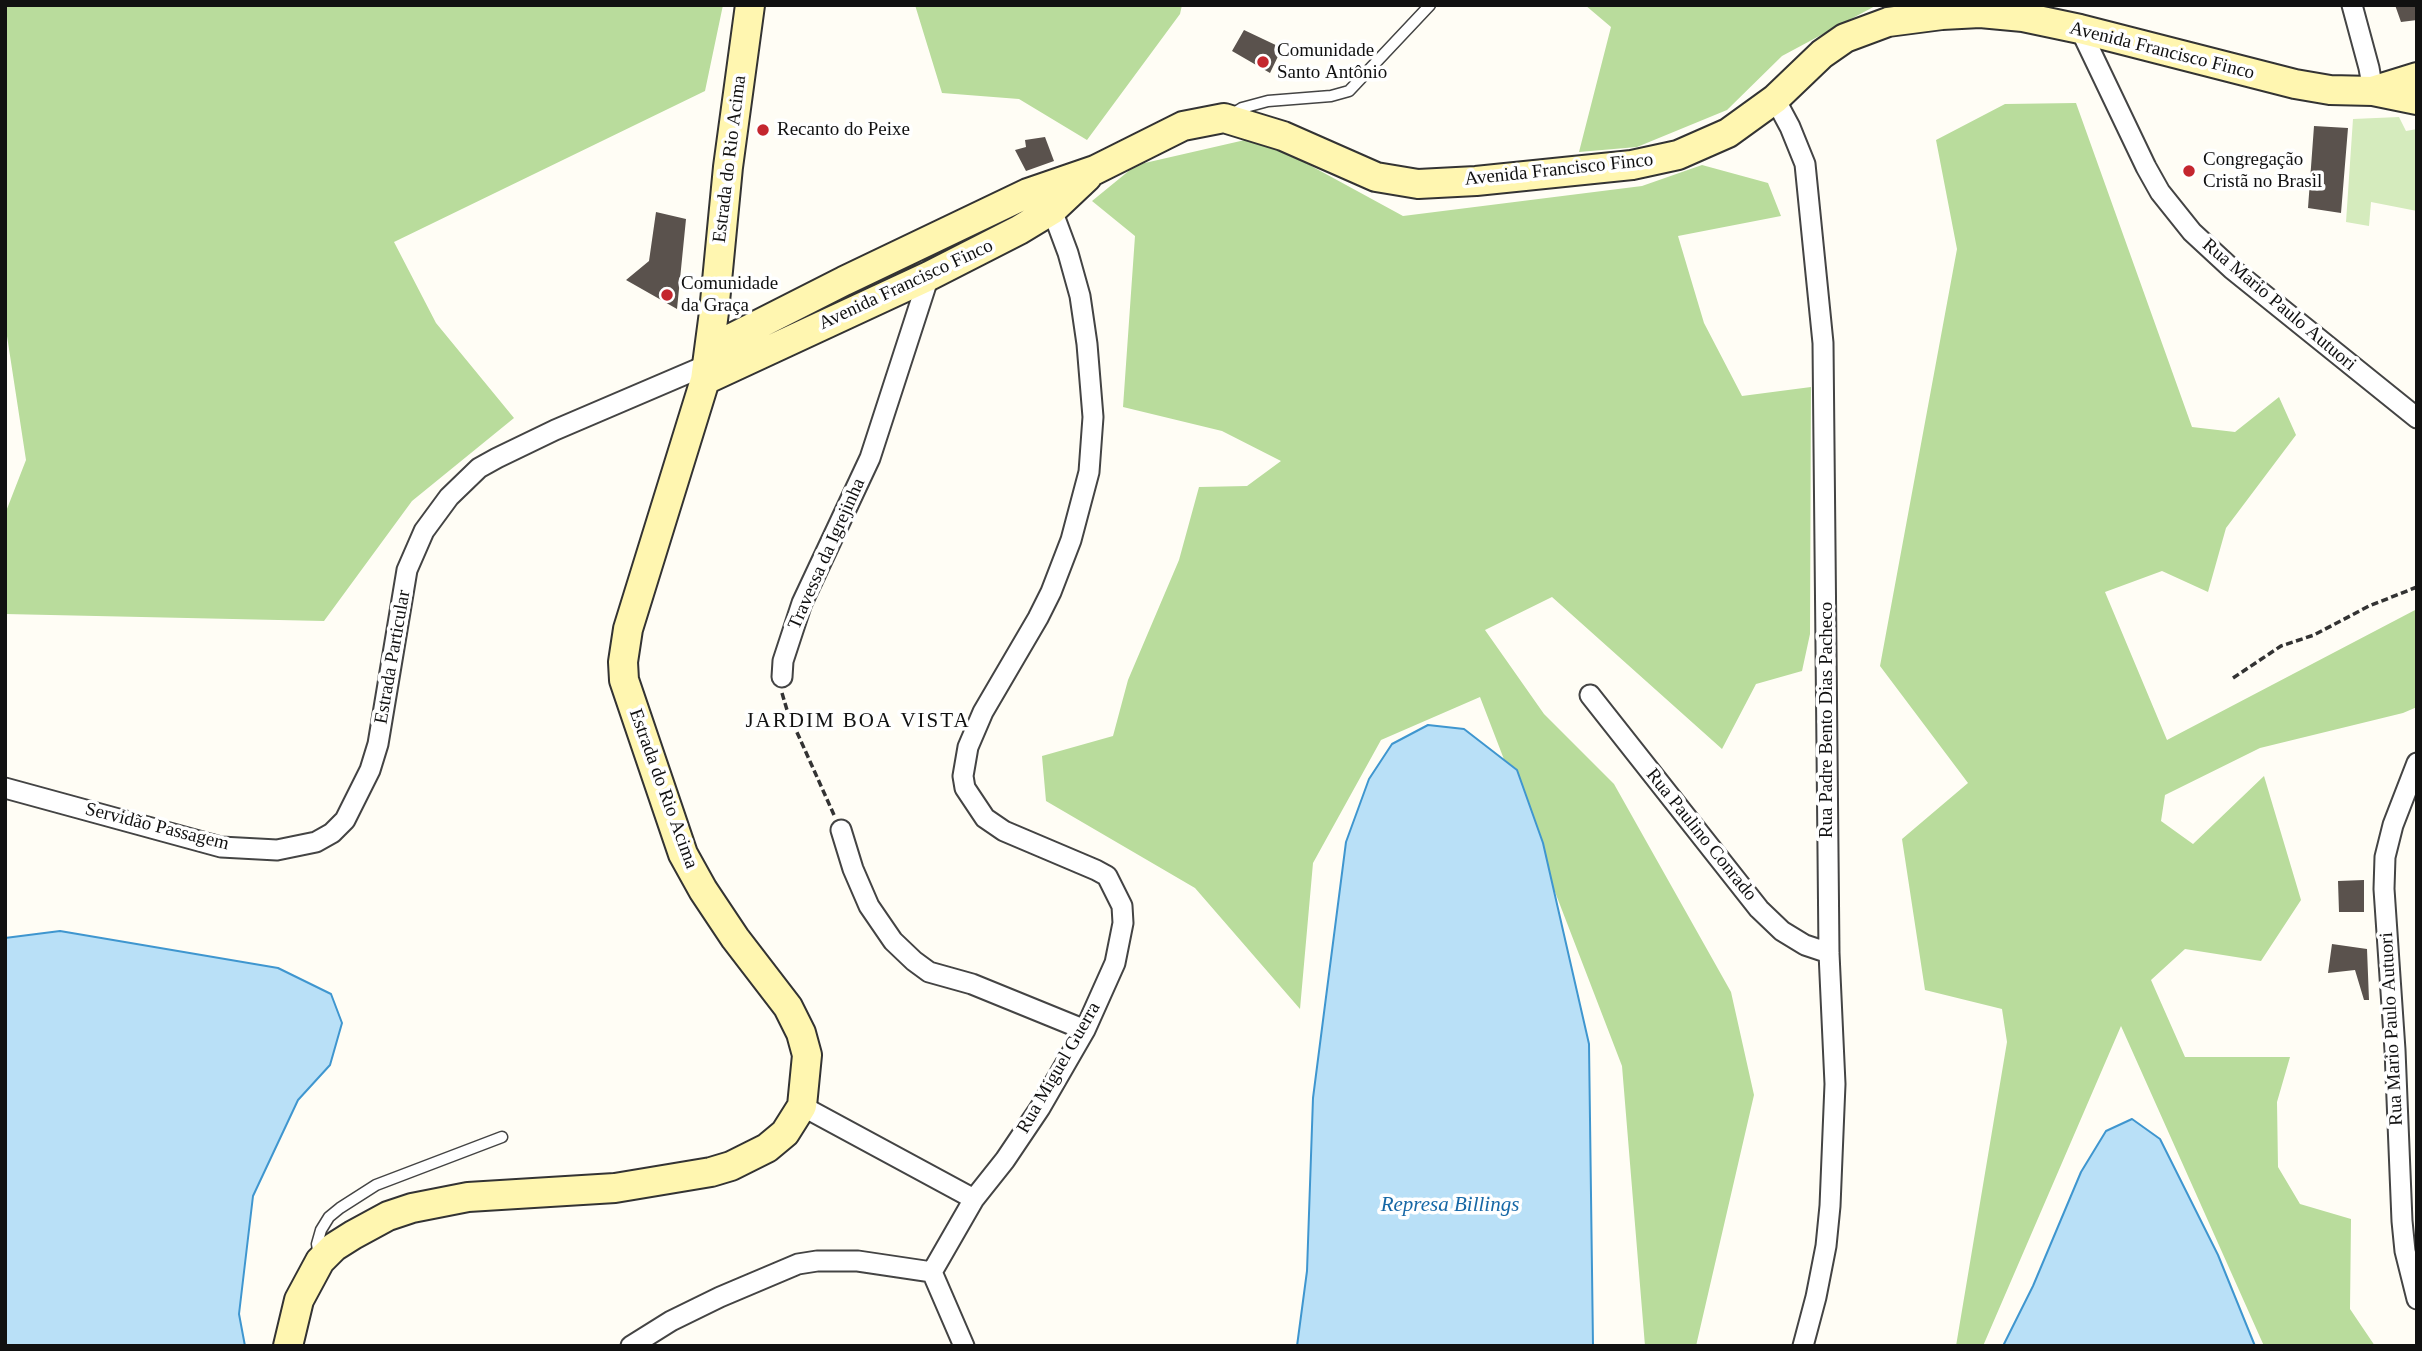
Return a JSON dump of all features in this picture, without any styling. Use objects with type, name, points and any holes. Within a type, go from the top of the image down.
[{"type":"street","name":"Estrada do Rio Acima","points":[[288,1346],[299,1300],[320,1261],[334,1247],[388,1216],[412,1208],[468,1197],[615,1188],[711,1172],[731,1166],[767,1148],[785,1133],[802,1106],[807,1055],[801,1033],[789,1006],[734,938],[683,854],[624,680],[622,662],[628,629],[708,365],[728,167],[750,5]]},
{"type":"street","points":[[2352,5],[2369,68],[2372,91]]},
{"type":"street","name":"Avenida Francisco Finco","points":[[708,365],[844,281],[1028,193],[1095,170],[1183,126],[1224,118],[1283,136],[1376,177],[1418,184],[1476,181],[1632,164],[1678,155],[1728,133],[1775,99],[1822,54],[1845,38],[1888,22],[1980,13],[2023,17],[2080,29],[2295,84],[2330,90],[2372,91],[2417,100]]},
{"type":"street","name":"Rua Mario Paulo Autuori","points":[[2080,29],[2146,167],[2160,192],[2192,232],[2232,269],[2417,418]]},
{"type":"street","name":"Avenida Francisco Finco","points":[[2372,91],[2417,77]]},
{"type":"street","name":"Rua Padre Bento Dias Pacheco","points":[[1775,99],[1805,164],[1823,344],[1829,953],[1835,1084],[1830,1206],[1816,1297],[1803,1346]]},
{"type":"street","name":"Avenida Francisco Finco","points":[[449,497],[474,473],[497,458],[555,429],[929,276],[1052,210],[1095,170]]},
{"type":"street","points":[[1028,193],[1039,197],[1052,210]]},
{"type":"street","name":"Rua Miguel Guerra","points":[[932,1272],[974,1199],[1005,1160],[1040,1108],[1085,1030],[1115,963],[1123,923],[1122,906],[1107,876],[1004,831],[985,818],[965,788],[963,776],[968,747],[983,712],[1051,592],[1071,540],[1089,472],[1093,417],[1087,344],[1080,296],[1052,210]]},
{"type":"street","name":"Travessa da Igrejinha","points":[[782,677],[783,661],[802,603],[870,458],[929,276]]},
{"type":"street","name":"Estrada Particular","points":[[345,820],[370,770],[378,744],[407,570],[424,531],[449,497]]},
{"type":"street","name":"Rua Paulino Conrado","points":[[1590,695],[1759,909],[1782,931],[1805,945],[1829,953]]},
{"type":"street","name":"Rua Mario Paulo Autuori","points":[[2417,764],[2390,836],[2385,857],[2384,889],[2395,1050],[2404,1251],[2417,1299]]},
{"type":"street","name":"Servidão Passagem","points":[[5,788],[221,847],[277,850],[299,847],[332,833],[345,820]]},
{"type":"street","points":[[841,830],[853,869],[869,906],[893,941],[914,961],[929,972],[972,984],[1085,1030]]},
{"type":"street","points":[[802,1106],[974,1199]]},
{"type":"street","points":[[631,1346],[671,1321],[720,1297],[798,1264],[817,1261],[858,1261],[932,1272],[964,1346]]},
{"type":"lane","points":[[1224,118],[1242,108],[1268,101],[1331,96],[1349,91],[1430,5]]},
{"type":"lane","points":[[320,1261],[317,1244],[321,1230],[328,1217],[340,1208],[376,1185],[502,1137]]},
{"type":"path","points":[[2233,678],[2281,646],[2314,635],[2369,606],[2417,587]]},
{"type":"path","points":[[782,677],[787,710],[841,830]]},
{"type":"green space","points":[[5,5],[723,5],[705,91],[394,242],[436,323],[514,418],[412,501],[324,621],[5,614],[5,514],[26,460],[5,323]]},
{"type":"green space","points":[[915,5],[1182,5],[1180,14],[1087,140],[1019,99],[942,93]]},
{"type":"green space","points":[[1585,5],[1877,5],[1782,56],[1727,110],[1637,147],[1579,152],[1611,27]]},
{"type":"green space","points":[[2076,103],[2192,427],[2235,432],[2279,397],[2296,435],[2226,528],[2208,592],[2162,571],[2105,592],[2167,740],[2417,609],[2417,707],[2403,713],[2260,748],[2165,795],[2161,821],[2193,844],[2264,776],[2301,900],[2261,961],[2185,949],[2151,980],[2185,1057],[2290,1057],[2277,1102],[2278,1167],[2300,1204],[2351,1219],[2350,1309],[2375,1346],[2264,1346],[2121,1026],[1983,1346],[1956,1346],[2007,1042],[2002,1009],[1925,990],[1902,839],[1968,783],[1880,666],[1957,249],[1936,140],[2005,104]]},
{"type":"green space","points":[[2399,117],[2406,131],[2417,129],[2417,211],[2371,202],[2369,226],[2346,222],[2353,119]]},
{"type":"green space","points":[[1258,137],[1403,216],[1642,186],[1702,165],[1768,183],[1781,216],[1678,236],[1704,323],[1742,396],[1811,387],[1810,634],[1802,671],[1756,684],[1722,749],[1552,597],[1485,630],[1544,714],[1614,784],[1731,992],[1754,1095],[1696,1346],[1645,1346],[1622,1066],[1480,697],[1381,740],[1313,863],[1300,1009],[1195,888],[1046,801],[1042,756],[1113,736],[1128,680],[1179,560],[1199,487],[1247,486],[1281,461],[1222,431],[1123,407],[1135,236],[1092,201],[1136,165]]},
{"type":"water","name":"Represa Billings","points":[[1428,725],[1464,729],[1517,770],[1543,843],[1589,1044],[1593,1346],[1297,1346],[1307,1271],[1313,1098],[1346,842],[1369,779],[1392,744]]},
{"type":"water","points":[[60,931],[278,968],[331,994],[342,1023],[330,1065],[298,1100],[253,1196],[239,1314],[245,1346],[5,1346],[5,938]]},
{"type":"water","points":[[2132,1119],[2160,1139],[2218,1255],[2255,1346],[2003,1346],[2033,1286],[2081,1172],[2106,1131]]},
{"type":"building","points":[[2395,5],[2417,5],[2417,20],[2401,22]]},
{"type":"building","name":"Comunidade Santo Antônio","points":[[1244,30],[1282,48],[1270,73],[1232,51]]},
{"type":"building","points":[[2314,126],[2348,128],[2341,213],[2308,208]]},
{"type":"building","points":[[1045,137],[1054,161],[1026,171],[1015,150],[1026,147],[1025,140]]},
{"type":"building","points":[[656,212],[686,219],[677,309],[626,280],[649,261]]},
{"type":"building","points":[[2364,880],[2364,912],[2339,912],[2338,881]]},
{"type":"building","points":[[2332,944],[2367,949],[2369,1000],[2364,1000],[2355,970],[2328,973]]},
{"type":"place","name":"Comunidade Santo Antônio","points":[[1263,62]]},
{"type":"place","name":"Recanto do Peixe","points":[[763,130]]},
{"type":"place","name":"Congregação Cristã no Brasil","points":[[2189,171]]},
{"type":"place","name":"Comunidade da Graça","points":[[667,295]]},
{"type":"district","name":"JARDIM BOA VISTA","points":[[858,721]]}]
